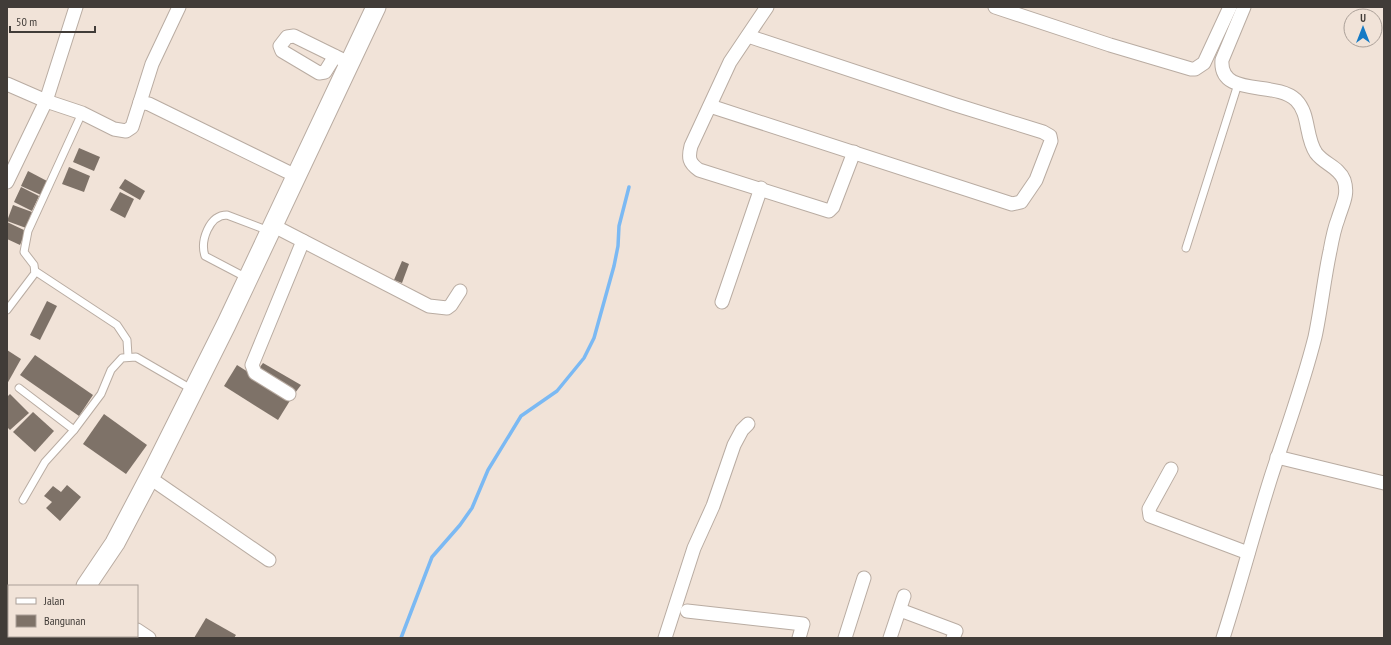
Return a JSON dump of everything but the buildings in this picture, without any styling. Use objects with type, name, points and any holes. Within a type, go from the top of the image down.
[{"type":"street","points":[[7,182],[46,101],[76,7]]},
{"type":"street","points":[[7,84],[46,101],[82,113],[114,129],[128,130],[135,119],[152,64],[179,7]]},
{"type":"street","points":[[87,585],[115,542],[150,478],[296,176],[342,59],[376,7]]},
{"type":"street","points":[[767,7],[730,62],[691,146],[689,157],[692,165],[699,170],[761,188],[826,211],[832,210],[854,152]]},
{"type":"street","points":[[995,7],[1110,45],[1195,69],[1204,63],[1230,7]]},
{"type":"street","points":[[1223,638],[1277,458],[1306,372],[1315,335],[1330,251],[1338,218],[1346,198],[1346,189],[1339,171],[1315,152],[1305,116],[1296,100],[1286,94],[1238,84],[1225,77],[1221,69],[1222,60],[1244,7]]},
{"type":"street","points":[[710,106],[1008,202],[1021,202],[1036,180],[1051,141],[1050,136],[1043,132],[956,105],[748,36]]},
{"type":"street","points":[[140,102],[164,111],[296,176]]},
{"type":"street","points":[[722,302],[761,188]]},
{"type":"street","points":[[271,228],[304,241],[429,306],[447,308],[451,305],[460,291]]},
{"type":"street","points":[[289,394],[255,373],[252,365],[304,241]]},
{"type":"street","points":[[664,638],[694,548],[713,506],[734,445],[742,430],[748,424]]},
{"type":"street","points":[[1277,458],[1384,483]]},
{"type":"street","points":[[1171,469],[1150,509],[1150,516],[1248,553]]},
{"type":"street","points":[[150,478],[269,560]]},
{"type":"street","points":[[845,638],[864,578]]},
{"type":"street","points":[[890,638],[904,596]]},
{"type":"street","points":[[900,610],[956,631],[953,638]]},
{"type":"street","points":[[687,611],[803,624],[799,638]]},
{"type":"street","points":[[138,631],[149,638]]},
{"type":"lane","points":[[1186,248],[1238,84]]},
{"type":"lane","points":[[7,310],[35,271],[34,265],[24,252],[28,231],[82,113]]},
{"type":"lane","points":[[248,278],[205,256],[203,241],[214,219],[221,215],[227,215],[271,228]]},
{"type":"lane","points":[[35,271],[117,325],[127,340],[128,356]]},
{"type":"lane","points":[[22,500],[45,462],[74,430],[101,394],[111,370],[122,358],[128,356],[136,357],[193,390]]},
{"type":"lane","points":[[19,388],[74,430]]},
{"type":"waterway","points":[[401,638],[432,557],[460,525],[472,508],[488,470],[521,416],[557,391],[584,358],[594,338],[614,266],[618,246],[619,226],[629,187]]}]
